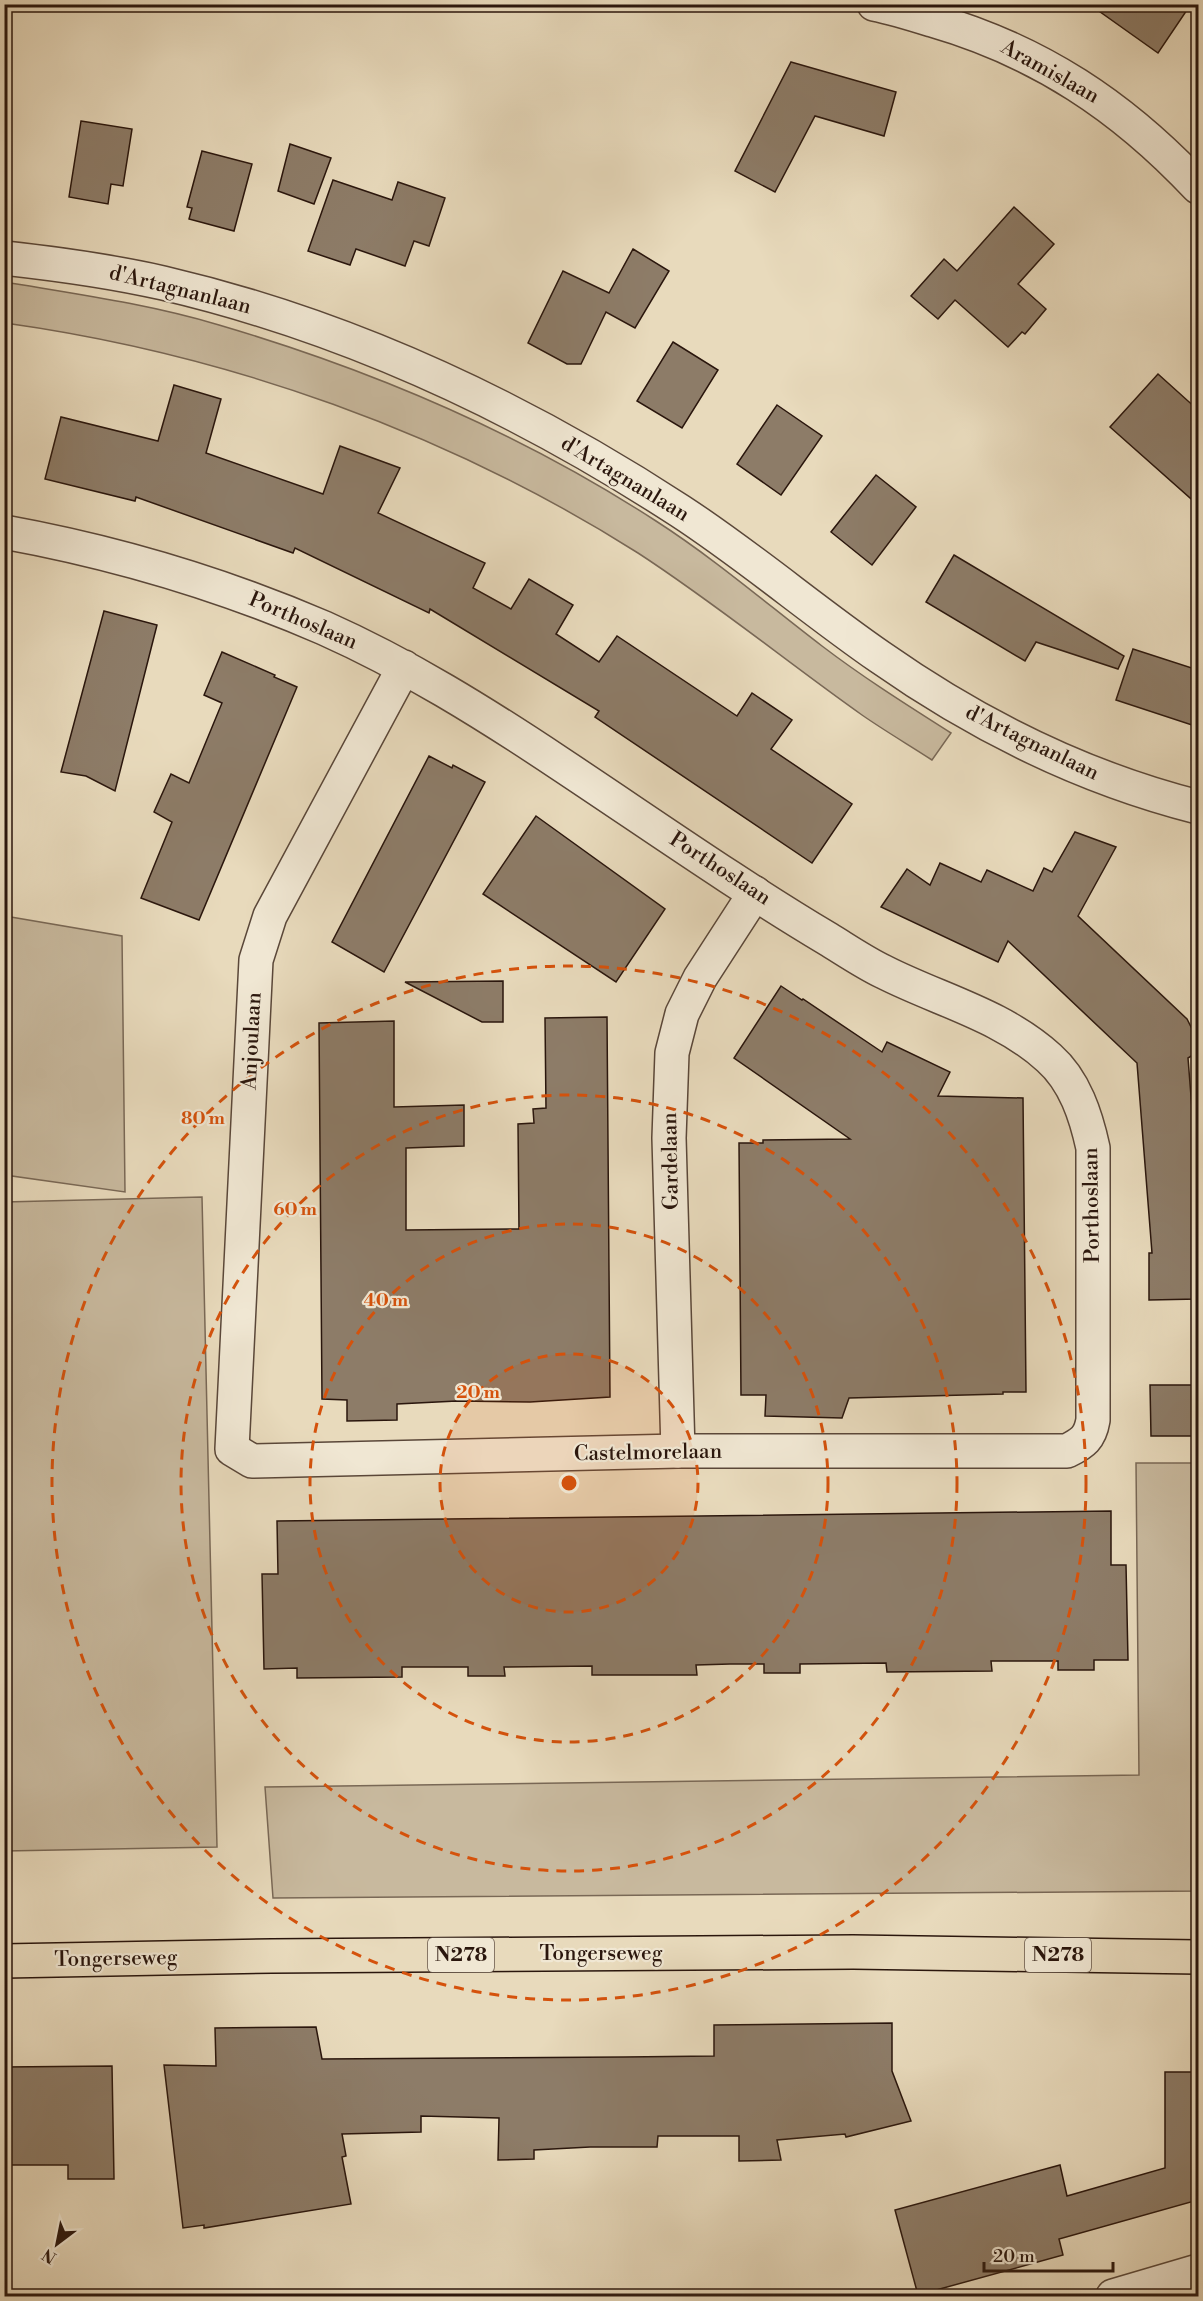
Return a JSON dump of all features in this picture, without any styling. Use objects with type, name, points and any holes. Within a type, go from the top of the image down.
[{"type":"main road","name":"Tongerseweg","points":[[4,1961],[272,1956],[853,1952],[1198,1957]]},
{"type":"street","name":"Aramislaan","points":[[874,4],[985,37],[1023,54],[1078,84],[1154,141],[1198,187]]},
{"type":"street","name":"d'Artagnanlaan","points":[[4,258],[89,268],[161,282],[222,298],[321,331],[399,360],[448,382],[616,470],[750,559],[881,658],[972,716],[1018,741],[1091,773],[1198,807]]},
{"type":"street","name":"Porthoslaan","points":[[4,532],[67,543],[151,566],[241,595],[326,629],[404,667],[478,709],[755,893],[883,972],[985,1015],[1050,1059],[1070,1085],[1086,1116],[1094,1148],[1093,1420],[1090,1433],[1085,1441],[1067,1451]]},
{"type":"street","name":"Anjoulaan","points":[[232,1449],[256,960],[270,916],[404,667]]},
{"type":"street","name":"Gardelaan","points":[[678,1451],[669,1138],[672,1053],[682,1014],[700,978],[755,893]]},
{"type":"street","name":"Castelmorelaan","points":[[232,1449],[252,1461],[678,1451],[1067,1451]]},
{"type":"street","points":[[1113,2296],[1198,2271]]},
{"type":"shaded area","points":[[5,282],[139,305],[219,325],[333,362],[445,407],[553,460],[656,521],[720,566],[838,658],[951,733],[932,760],[862,715],[695,592],[638,553],[490,470],[412,435],[333,404],[252,377],[171,355],[88,337],[5,323]]},
{"type":"shaded area","points":[[5,916],[122,936],[125,1192],[5,1175]]},
{"type":"shaded area","points":[[202,1197],[217,1847],[5,1851],[5,1202]]},
{"type":"shaded area","points":[[1136,1463],[1198,1463],[1198,1891],[273,1898],[265,1787],[1139,1775]]},
{"type":"building","points":[[1089,4],[1191,4],[1158,53]]},
{"type":"building","points":[[791,62],[896,92],[884,136],[815,116],[775,192],[735,171]]},
{"type":"building","points":[[81,121],[132,129],[123,186],[111,184],[108,204],[69,197]]},
{"type":"building","points":[[290,144],[331,158],[314,204],[278,191]]},
{"type":"building","points":[[202,151],[252,164],[234,231],[189,219],[192,208],[187,207]]},
{"type":"building","points":[[333,180],[392,200],[398,182],[445,198],[429,246],[414,241],[405,266],[356,249],[350,265],[308,251]]},
{"type":"building","points":[[1014,207],[1054,244],[1018,284],[1046,309],[1025,334],[1022,332],[1008,347],[955,300],[938,319],[911,296],[944,259],[957,271]]},
{"type":"building","points":[[633,249],[669,271],[635,328],[606,312],[581,364],[567,364],[528,343],[563,271],[609,293]]},
{"type":"building","points":[[673,342],[718,370],[682,428],[637,401]]},
{"type":"building","points":[[1158,374],[1198,410],[1198,505],[1110,427]]},
{"type":"building","points":[[174,385],[221,399],[206,453],[323,494],[340,446],[400,468],[378,513],[485,563],[473,588],[511,609],[529,579],[573,605],[556,634],[599,662],[617,636],[737,716],[752,693],[792,720],[771,749],[852,804],[812,863],[595,717],[599,711],[430,609],[429,613],[295,548],[293,553],[136,497],[135,501],[45,479],[61,417],[158,441]]},
{"type":"building","points":[[777,405],[822,436],[781,495],[737,464]]},
{"type":"building","points":[[876,475],[916,507],[872,565],[831,532]]},
{"type":"building","points":[[954,555],[1124,656],[1118,669],[1036,642],[1025,661],[926,602]]},
{"type":"building","points":[[104,611],[157,625],[115,791],[86,776],[61,772]]},
{"type":"building","points":[[1133,649],[1198,670],[1198,727],[1116,700]]},
{"type":"building","points":[[222,652],[297,687],[199,920],[141,898],[172,822],[154,812],[171,774],[189,783],[222,703],[204,695]]},
{"type":"building","points":[[429,756],[452,768],[453,765],[485,782],[384,972],[332,942]]},
{"type":"building","points":[[536,816],[665,909],[616,982],[483,894]]},
{"type":"building","points":[[1075,832],[1116,847],[1078,916],[1187,1019],[1198,1041],[1198,1052],[1188,1058],[1198,1186],[1198,1299],[1149,1300],[1149,1253],[1152,1253],[1137,1063],[1008,941],[998,962],[881,907],[907,869],[930,885],[940,863],[981,882],[987,870],[1033,891],[1044,868],[1052,872]]},
{"type":"building","points":[[503,981],[503,1022],[482,1022],[405,982]]},
{"type":"building","points":[[781,986],[882,1052],[887,1042],[950,1072],[938,1096],[1023,1098],[1026,1392],[849,1398],[842,1418],[765,1416],[766,1395],[741,1395],[739,1143],[763,1143],[763,1140],[850,1139],[734,1058]]},
{"type":"building","points":[[607,1017],[610,1397],[530,1402],[457,1401],[397,1404],[397,1420],[347,1421],[347,1400],[322,1399],[319,1023],[394,1021],[394,1107],[464,1105],[464,1146],[406,1148],[406,1230],[519,1229],[518,1124],[534,1123],[533,1109],[546,1108],[545,1018]]},
{"type":"building","points":[[1150,1385],[1198,1385],[1198,1436],[1151,1436]]},
{"type":"building","points":[[1111,1511],[1111,1565],[1126,1565],[1128,1660],[1094,1660],[1094,1670],[1058,1670],[1058,1661],[991,1661],[992,1671],[887,1672],[886,1663],[800,1664],[800,1673],[764,1673],[764,1664],[730,1664],[696,1665],[697,1675],[592,1675],[592,1666],[504,1667],[505,1676],[468,1676],[468,1667],[402,1667],[402,1677],[297,1678],[297,1668],[264,1669],[262,1574],[278,1574],[277,1521]]},
{"type":"building","points":[[892,2023],[892,2071],[911,2121],[846,2137],[845,2134],[777,2140],[781,2160],[739,2161],[739,2136],[658,2136],[657,2147],[534,2150],[534,2159],[498,2160],[499,2118],[421,2116],[421,2132],[342,2134],[346,2156],[342,2157],[351,2204],[204,2228],[204,2225],[183,2228],[164,2065],[216,2066],[215,2028],[316,2027],[322,2059],[624,2057],[714,2056],[714,2025]]},
{"type":"building","points":[[112,2066],[114,2179],[68,2179],[68,2165],[4,2165],[4,2067]]},
{"type":"building","points":[[1165,2072],[1198,2072],[1198,2200],[1059,2239],[1063,2255],[918,2295],[895,2210],[1060,2165],[1067,2196],[1165,2168]]}]
